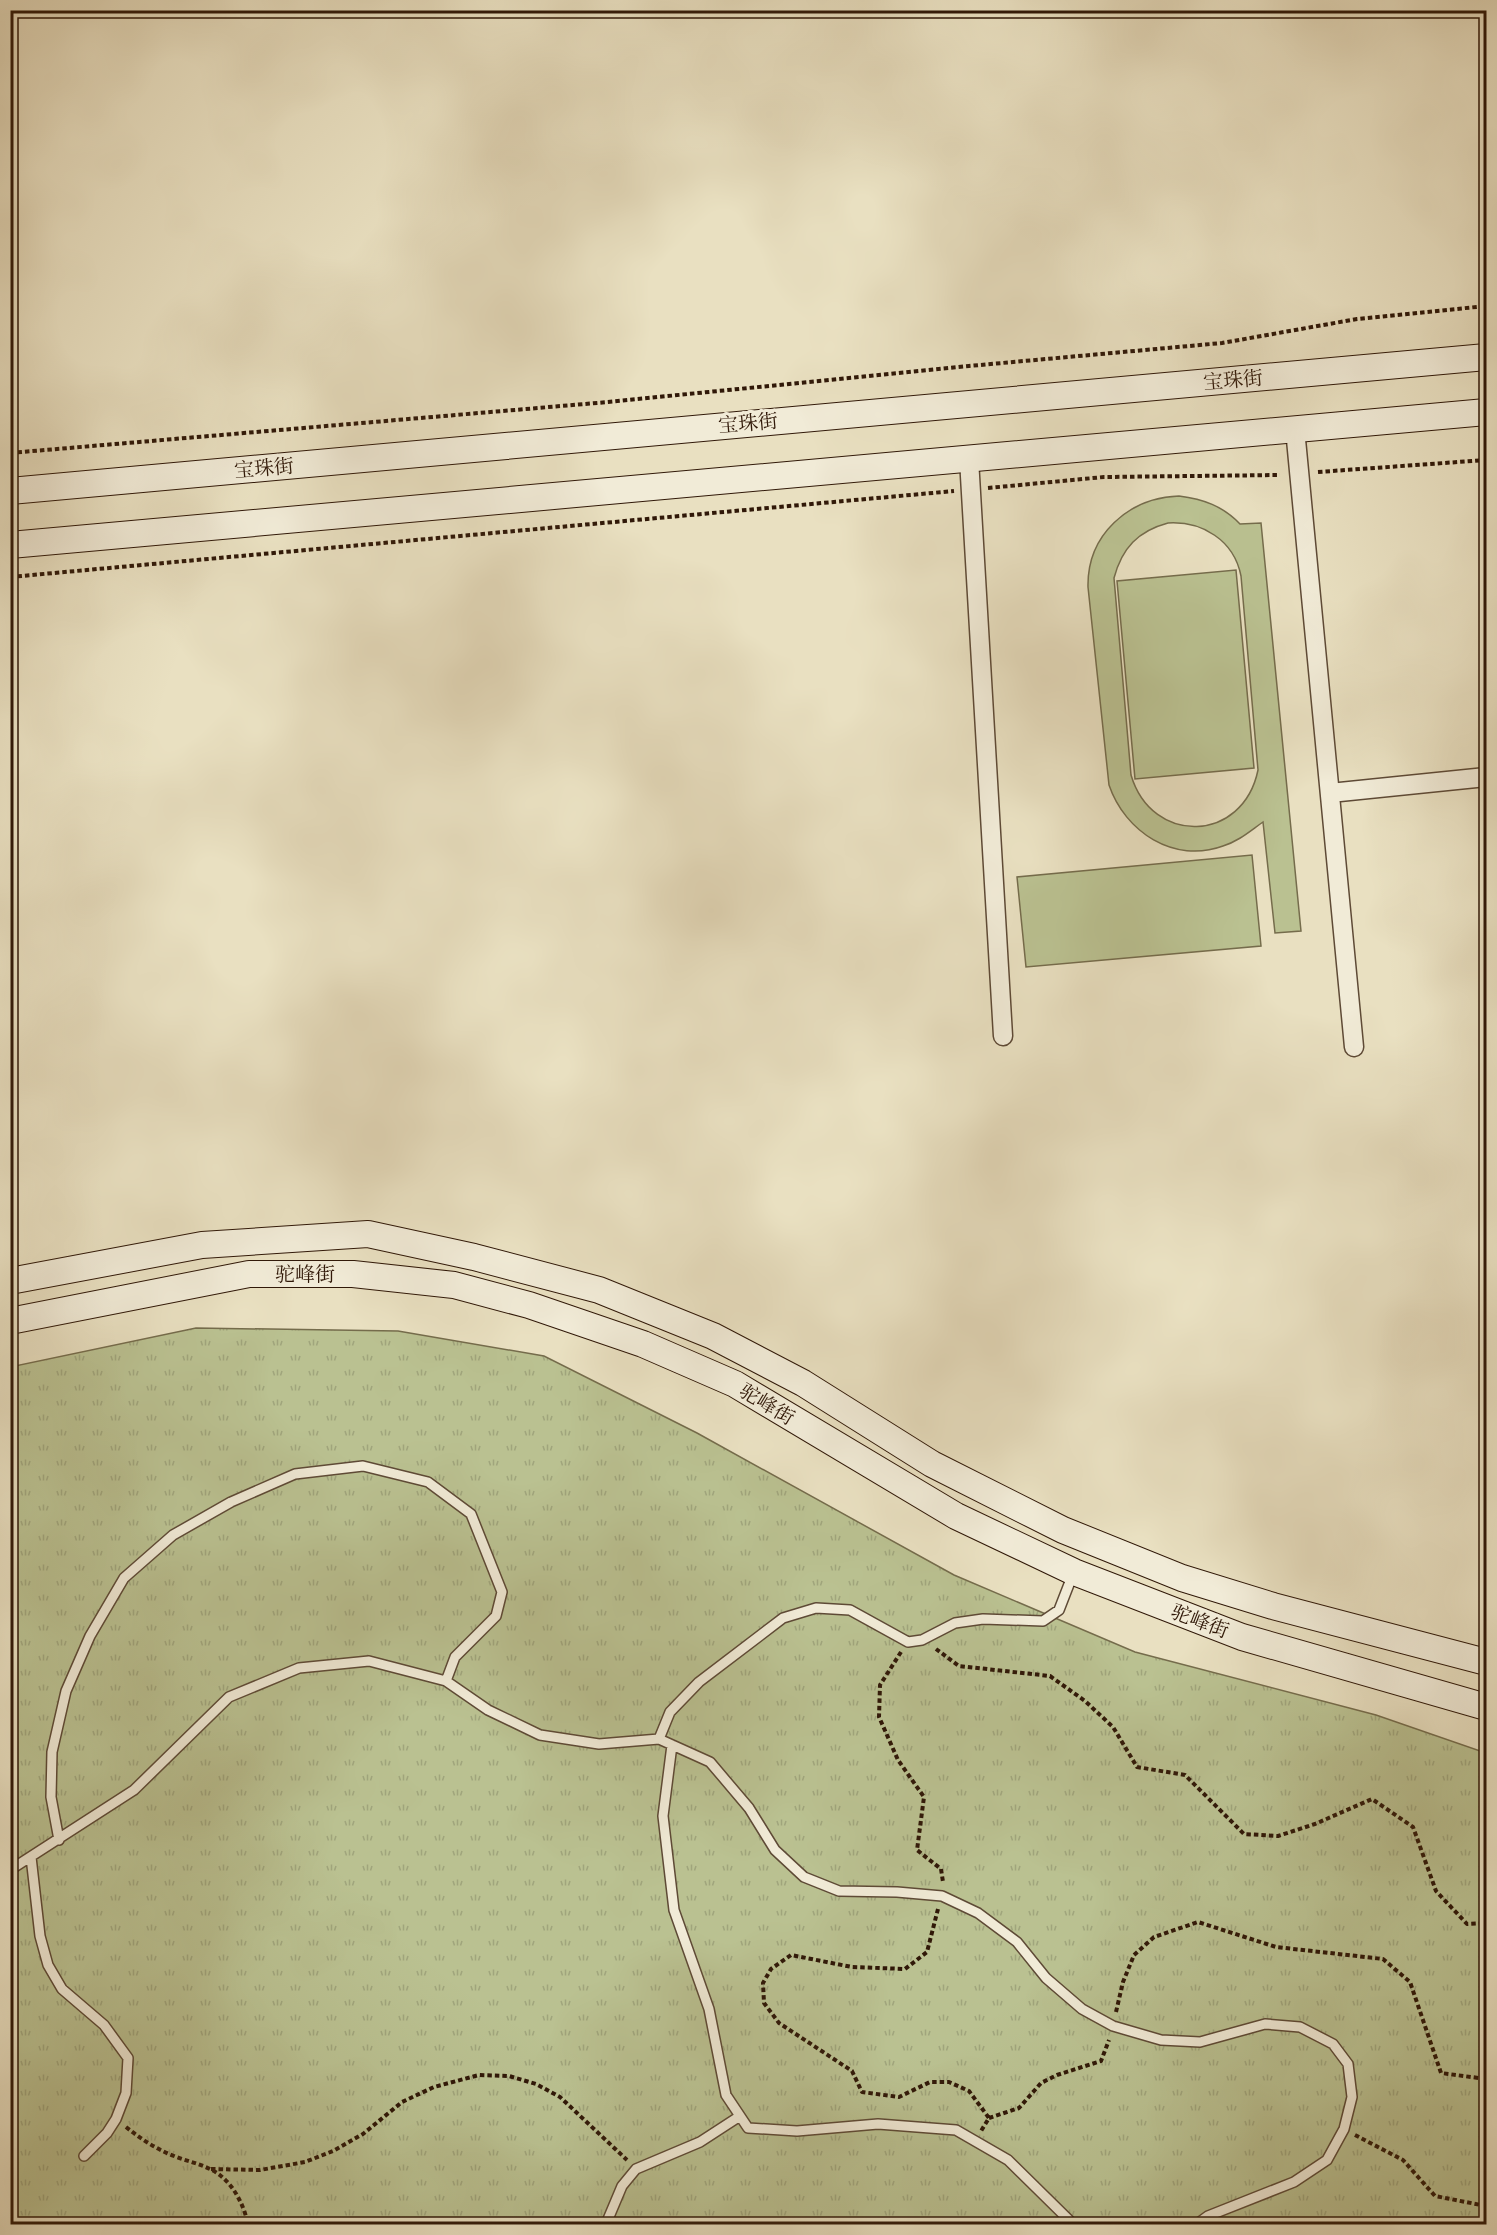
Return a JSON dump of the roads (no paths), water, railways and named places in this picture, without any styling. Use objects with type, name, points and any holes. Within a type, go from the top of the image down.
[{"type":"street","name":"宝珠街","points":[[10,491],[1486,357]]},
{"type":"street","points":[[10,545],[1486,412]]},
{"type":"street","points":[[1295,429],[1354,1047]]},
{"type":"street","points":[[969,459],[1003,1036]]},
{"type":"street","points":[[1330,793],[1486,777]]},
{"type":"street","name":"驼峰街","points":[[10,1281],[202,1245],[368,1234],[474,1257],[599,1290],[713,1336],[803,1383],[932,1464],[1063,1530],[1149,1565],[1182,1578],[1273,1606],[1486,1662]]},
{"type":"street","name":"驼峰街","points":[[10,1321],[249,1274],[353,1274],[454,1285],[530,1305],[643,1344],[735,1384],[956,1516],[1074,1572],[1242,1637],[1486,1707]]},
{"type":"lane","points":[[59,1840],[51,1797],[52,1752],[66,1691],[90,1636],[124,1578],[173,1535],[231,1502],[295,1474],[363,1466],[428,1482],[471,1514],[502,1592],[496,1616],[455,1657],[446,1681]]},
{"type":"lane","points":[[659,1739],[670,1712],[699,1682],[783,1618],[816,1608],[850,1610],[908,1642],[922,1640],[956,1623],[983,1619],[1043,1621],[1059,1610],[1074,1572]]},
{"type":"lane","points":[[10,1870],[135,1790],[229,1697],[299,1668],[369,1661],[446,1681],[488,1710],[540,1735],[599,1744],[659,1739],[710,1762],[749,1808],[775,1850],[804,1877],[839,1891],[897,1892],[942,1896],[978,1913],[1017,1942],[1046,1978],[1082,2009],[1113,2026],[1161,2040],[1200,2042],[1265,2024],[1300,2027],[1333,2044],[1348,2064],[1352,2097],[1344,2129],[1327,2160],[1294,2182],[1208,2216],[1197,2224]]},
{"type":"lane","points":[[672,1745],[663,1816],[674,1910],[710,2009],[726,2095],[748,2128],[797,2131],[878,2124],[956,2130],[1008,2160],[1073,2224]]},
{"type":"lane","points":[[31,1857],[40,1936],[48,1965],[62,1989],[104,2025],[128,2058],[126,2093],[116,2119],[107,2133],[84,2156]]},
{"type":"lane","points":[[606,2224],[622,2186],[636,2169],[700,2142],[740,2116]]}]
